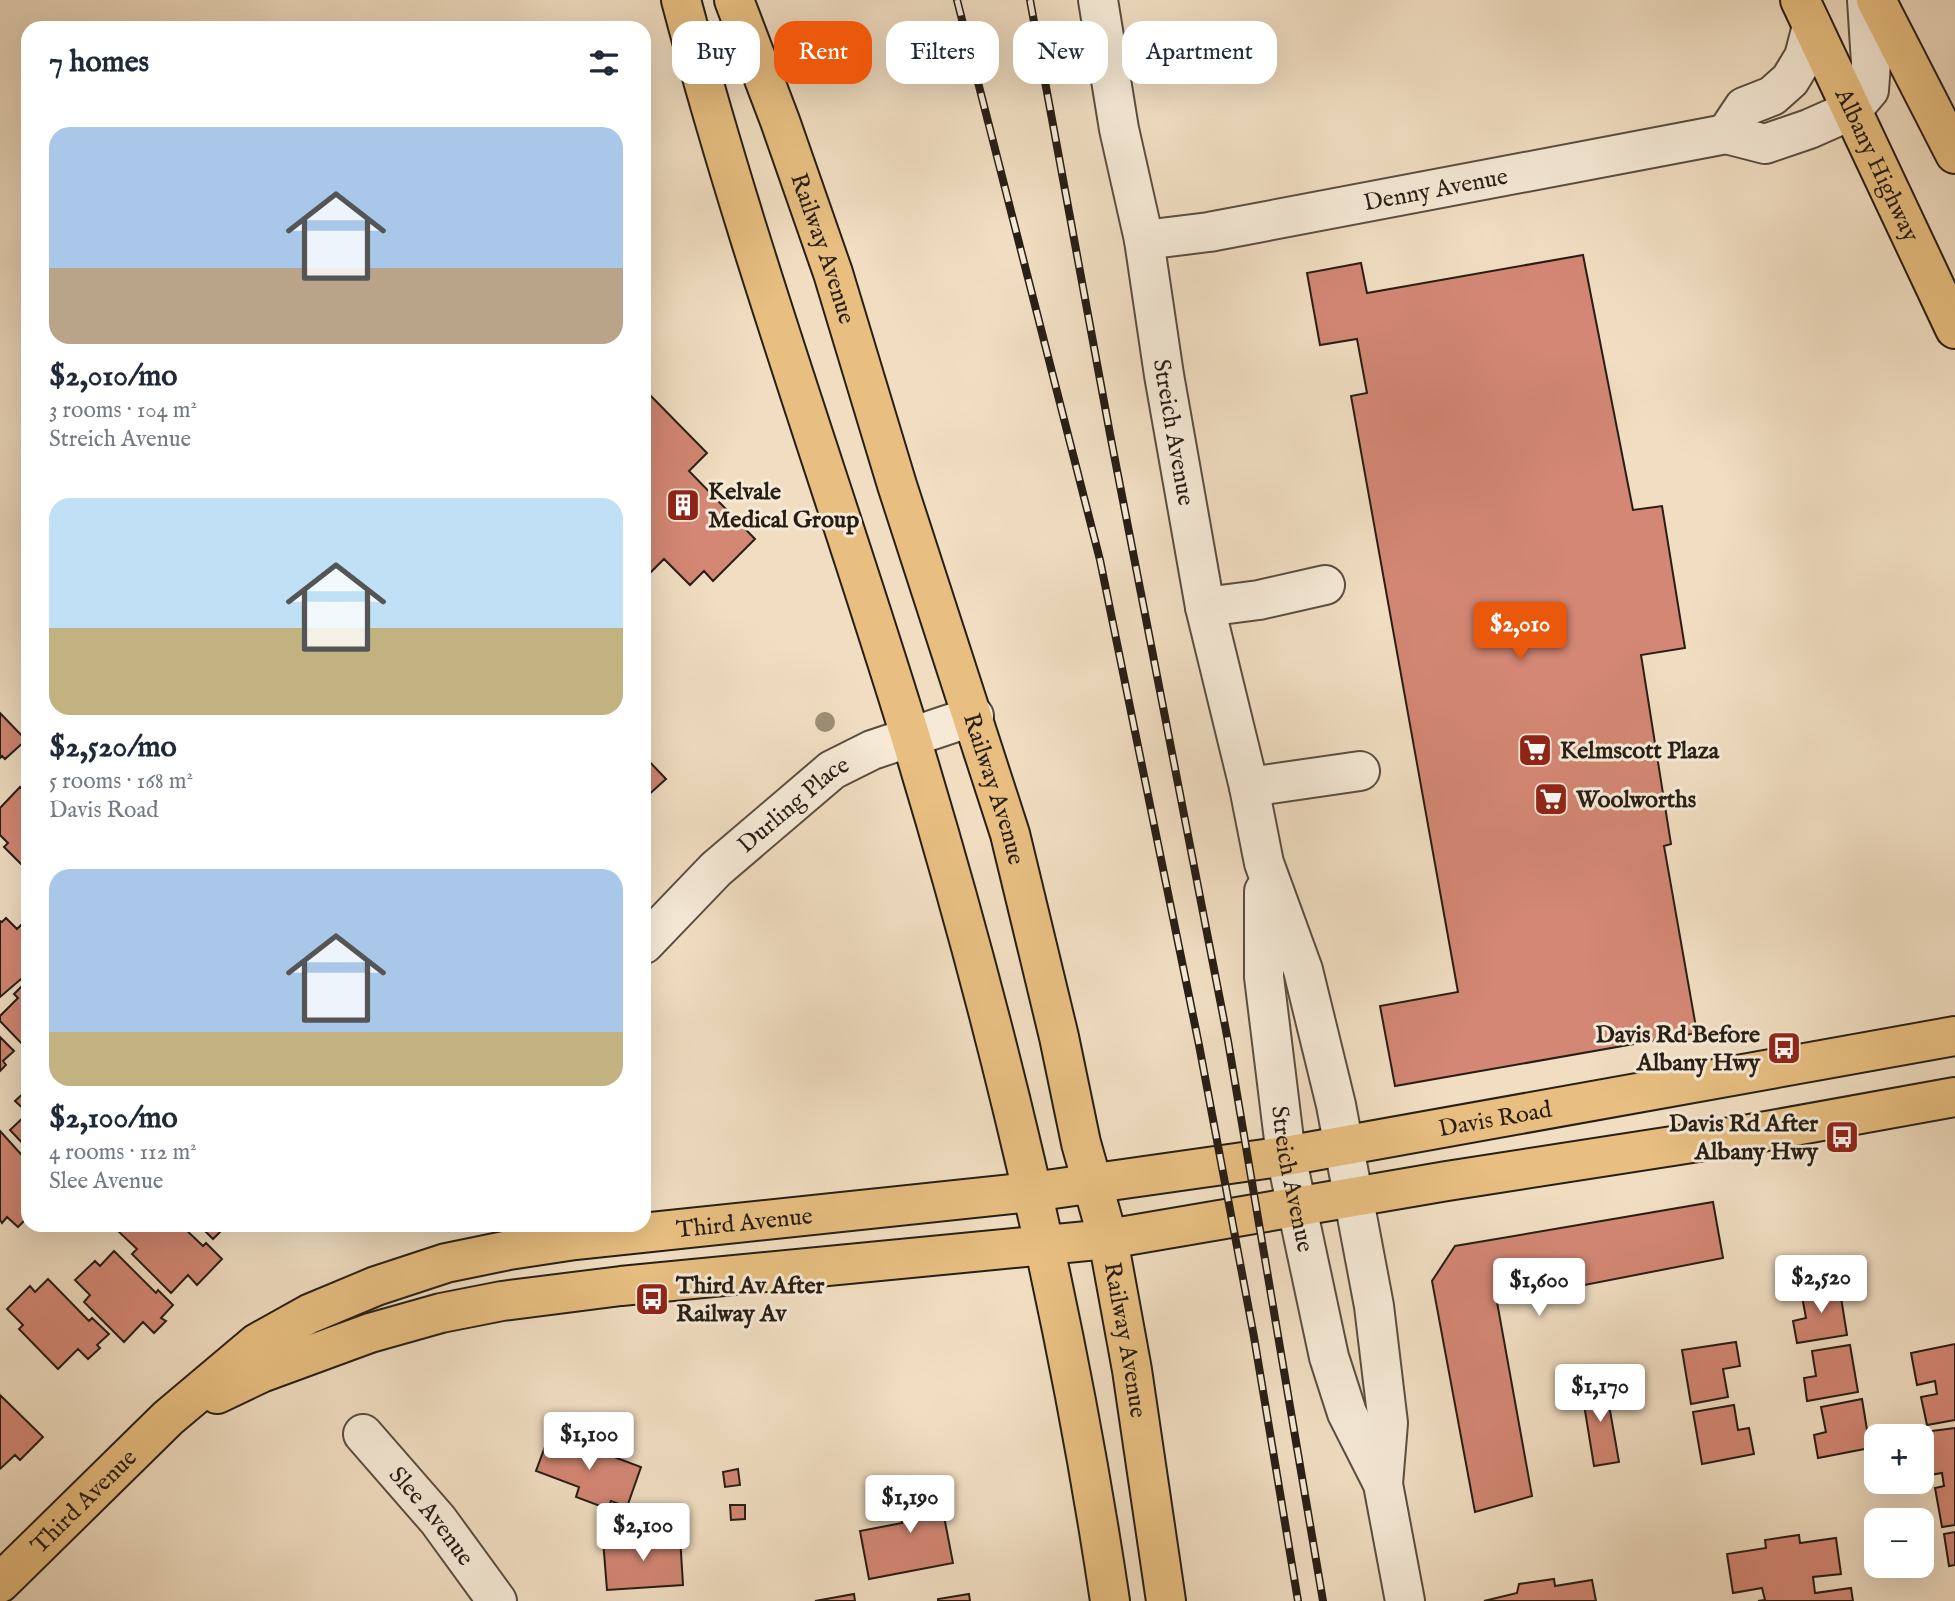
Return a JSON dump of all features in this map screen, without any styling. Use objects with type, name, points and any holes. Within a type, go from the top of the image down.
[{"type":"main road","points":[[681,0],[710,108],[911,738],[974,953],[1045,1247],[1110,1601]]},
{"type":"main road","name":"Railway Avenue","points":[[734,0],[833,273],[897,485],[1010,834],[1059,1037],[1081,1143],[1108,1239],[1132,1370],[1166,1601]]},
{"type":"main road","points":[[1876,0],[1955,154]]},
{"type":"main road","name":"Albany Highway","points":[[1806,13],[1955,329]]},
{"type":"main road","name":"Davis Road","points":[[1032,1192],[1344,1147],[1955,1036]]},
{"type":"main road","points":[[1045,1247],[1751,1134],[1955,1097]]},
{"type":"main road","name":"Third Avenue","points":[[0,1583],[168,1418],[257,1343],[309,1314],[376,1286],[446,1263],[575,1240],[1032,1192]]},
{"type":"main road","name":"Third Avenue","points":[[168,1418],[261,1373],[370,1333],[453,1310],[621,1286],[1045,1247]]},
{"type":"street","name":"Streich Avenue","points":[[1098,0],[1119,129],[1144,240],[1164,375],[1205,607],[1249,787],[1264,863],[1303,970],[1333,1087],[1374,1306],[1388,1423],[1383,1484],[1405,1601]]},
{"type":"street","points":[[1852,110],[1868,90],[1871,63],[1867,0]]},
{"type":"street","points":[[1726,134],[1744,107],[1772,96],[1790,80],[1804,57],[1806,13]]},
{"type":"street","name":"Denny Avenue","points":[[1144,240],[1209,232],[1726,134],[1765,144],[1852,110]]},
{"type":"street","points":[[1205,607],[1259,600],[1325,585]]},
{"type":"street","name":"Durling Place","points":[[651,937],[716,869],[832,770],[872,750],[974,716]]},
{"type":"street","points":[[1249,787],[1360,771]]},
{"type":"street","name":"Streich Avenue","points":[[1264,863],[1264,977],[1286,1156],[1329,1357],[1347,1413],[1383,1484]]},
{"type":"street","name":"Slee Avenue","points":[[363,1434],[438,1520],[497,1601]]},
{"type":"building","name":"Kelmscott Plaza","points":[[1583,255],[1633,510],[1662,506],[1685,648],[1641,655],[1671,844],[1664,846],[1697,1033],[1395,1086],[1380,1006],[1458,992],[1351,396],[1367,393],[1357,339],[1320,345],[1307,273],[1361,263],[1367,293]]},
{"type":"building","name":"Kelvale Medical Group","points":[[651,396],[707,453],[689,471],[755,539],[713,581],[704,571],[690,585],[664,559],[651,572]]},
{"type":"building","points":[[0,713],[21,735],[21,745],[5,759],[2,756],[0,758]]},
{"type":"building","points":[[651,763],[666,779],[651,793]]},
{"type":"building","points":[[21,788],[21,864],[4,847],[8,843],[0,835],[0,808]]},
{"type":"building","points":[[6,918],[17,929],[21,925],[21,979],[0,997],[0,921]]},
{"type":"building","points":[[21,987],[21,1043],[0,1021],[0,1016],[18,998],[14,994]]},
{"type":"building","points":[[0,1037],[14,1051],[3,1061],[6,1065],[0,1071]]},
{"type":"building","points":[[21,1095],[21,1107],[15,1101]]},
{"type":"building","points":[[21,1120],[21,1142],[10,1130]]},
{"type":"building","points":[[0,1131],[21,1154],[21,1224],[18,1227],[7,1217],[2,1223]]},
{"type":"building","points":[[1713,1202],[1723,1258],[1497,1302],[1532,1496],[1475,1512],[1432,1281],[1455,1246]]},
{"type":"building","points":[[119,1232],[188,1232],[203,1246],[206,1243],[222,1259],[197,1285],[188,1275],[171,1293],[132,1254],[137,1249]]},
{"type":"building","points":[[206,1232],[220,1232],[213,1239]]},
{"type":"building","points":[[114,1251],[156,1293],[158,1290],[173,1305],[161,1318],[166,1321],[154,1333],[143,1322],[124,1342],[84,1302],[90,1295],[75,1280],[95,1261],[100,1266]]},
{"type":"building","points":[[48,1279],[89,1321],[92,1318],[109,1334],[97,1345],[100,1348],[88,1359],[78,1349],[58,1369],[19,1329],[23,1325],[7,1309],[30,1286],[35,1292]]},
{"type":"building","points":[[1839,1285],[1847,1335],[1797,1343],[1793,1321],[1806,1318],[1801,1291]]},
{"type":"building","points":[[1736,1342],[1740,1366],[1723,1369],[1728,1397],[1691,1404],[1682,1350]]},
{"type":"building","points":[[1955,1344],[1955,1420],[1927,1424],[1921,1397],[1937,1394],[1935,1381],[1917,1385],[1911,1353]]},
{"type":"building","points":[[1850,1345],[1858,1392],[1807,1401],[1804,1378],[1816,1376],[1812,1351]]},
{"type":"building","points":[[1605,1382],[1619,1462],[1594,1466],[1581,1386]]},
{"type":"building","points":[[0,1395],[43,1437],[20,1460],[15,1455],[0,1469]]},
{"type":"building","points":[[1862,1399],[1866,1424],[1864,1449],[1818,1458],[1814,1435],[1826,1432],[1821,1407]]},
{"type":"building","points":[[1734,1405],[1738,1430],[1749,1428],[1754,1454],[1702,1464],[1693,1412]]},
{"type":"building","points":[[1955,1428],[1955,1525],[1942,1527],[1935,1488],[1944,1486],[1942,1473],[1934,1474],[1934,1431]]},
{"type":"building","points":[[550,1433],[641,1467],[627,1507],[611,1501],[608,1509],[576,1497],[579,1487],[536,1471]]},
{"type":"building","points":[[738,1469],[740,1485],[725,1487],[723,1472]]},
{"type":"building","points":[[937,1480],[953,1563],[869,1579],[860,1531],[902,1523],[898,1502],[903,1502],[900,1486]]},
{"type":"building","points":[[730,1505],[745,1505],[745,1519],[731,1520]]},
{"type":"building","points":[[1955,1532],[1955,1565],[1949,1566],[1944,1534]]},
{"type":"building","points":[[1799,1535],[1800,1543],[1836,1538],[1841,1574],[1813,1577],[1815,1593],[1851,1588],[1853,1601],[1758,1601],[1765,1600],[1762,1588],[1733,1593],[1727,1554],[1766,1548],[1765,1540]]},
{"type":"building","points":[[680,1536],[683,1585],[607,1590],[603,1540]]},
{"type":"building","points":[[1554,1579],[1555,1586],[1592,1580],[1596,1601],[1484,1601],[1517,1593],[1519,1584]]},
{"type":"building","points":[[854,1594],[855,1601],[815,1601]]},
{"type":"building","points":[[969,1594],[970,1601],[938,1601],[938,1599]]},
{"type":"railway","points":[[957,0],[1100,560],[1199,1045],[1254,1337],[1298,1601]]},
{"type":"railway","points":[[1030,0],[1110,434],[1228,1041],[1323,1601]]},
{"type":"place","name":"Kelvale Medical Group","points":[[683,505]]},
{"type":"place","name":"Kelmscott Plaza","points":[[1535,750]]},
{"type":"place","name":"Woolworths","points":[[1551,799]]},
{"type":"place","name":"Davis Rd Before Albany Hwy","points":[[1784,1048]]},
{"type":"place","name":"Davis Rd After Albany Hwy","points":[[1842,1137]]},
{"type":"place","name":"Third Av After Railway Av","points":[[652,1299]]}]
